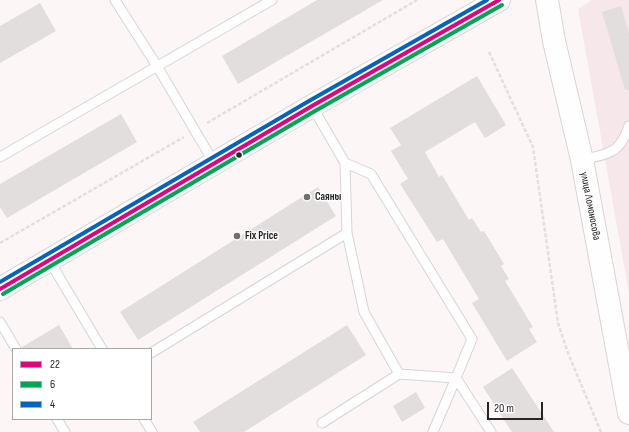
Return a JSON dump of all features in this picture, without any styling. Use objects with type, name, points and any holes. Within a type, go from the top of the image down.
[{"type":"street","points":[[0,290],[312,106],[499,0]]},
{"type":"street","name":"улица Ломоносова","points":[[547,0],[553,34],[582,160],[629,413]]},
{"type":"lane","points":[[115,0],[158,66],[194,131],[214,163]]},
{"type":"lane","points":[[0,157],[272,0]]},
{"type":"lane","points":[[312,106],[345,163],[347,233],[364,312],[399,374]]},
{"type":"lane","points":[[582,160],[610,153],[618,148],[622,143],[629,126]]},
{"type":"lane","points":[[345,163],[371,174],[472,339],[433,432]]},
{"type":"lane","points":[[152,352],[347,233]]},
{"type":"lane","points":[[49,260],[101,348]]},
{"type":"lane","points":[[0,322],[15,348]]},
{"type":"lane","points":[[322,423],[399,374],[456,378]]},
{"type":"lane","points":[[456,378],[491,432]]},
{"type":"lane","points":[[58,420],[65,432]]},
{"type":"lane","points":[[145,420],[152,432]]},
{"type":"path","points":[[0,243],[417,0]]},
{"type":"path","points":[[489,52],[533,147],[558,323],[568,353],[601,432]]},
{"type":"shaded area","points":[[592,0],[629,0],[629,293],[578,9]]},
{"type":"building","points":[[317,0],[383,0],[238,84],[222,56]]},
{"type":"building","points":[[40,3],[56,31],[0,63],[0,26]]},
{"type":"building","points":[[621,6],[629,34],[629,90],[625,90],[602,12]]},
{"type":"building","points":[[477,76],[506,125],[485,138],[475,122],[425,152],[439,177],[442,175],[469,220],[472,218],[481,232],[484,231],[504,264],[501,266],[509,279],[505,281],[533,327],[529,329],[537,342],[507,361],[472,303],[479,299],[443,239],[437,242],[400,184],[408,179],[391,151],[401,145],[390,128]]},
{"type":"building","points":[[121,114],[137,142],[7,218],[0,207],[0,184]]},
{"type":"building","points":[[318,187],[336,216],[138,340],[120,312]]},
{"type":"building","points":[[59,325],[72,348],[22,348]]},
{"type":"building","points":[[347,325],[366,355],[244,432],[200,432],[193,422]]},
{"type":"building","points":[[512,368],[554,432],[512,432],[483,387]]},
{"type":"building","points":[[416,392],[425,408],[402,422],[393,406]]},
{"type":"transit line","name":"4","points":[[0,282],[309,101],[487,0]]},
{"type":"transit line","name":"22","points":[[0,289],[312,106],[499,0]]},
{"type":"transit line","name":"6","points":[[3,294],[315,111],[502,5]]},
{"type":"place","name":"Саяны","points":[[307,197]]},
{"type":"place","name":"Fix Price","points":[[237,236]]}]
